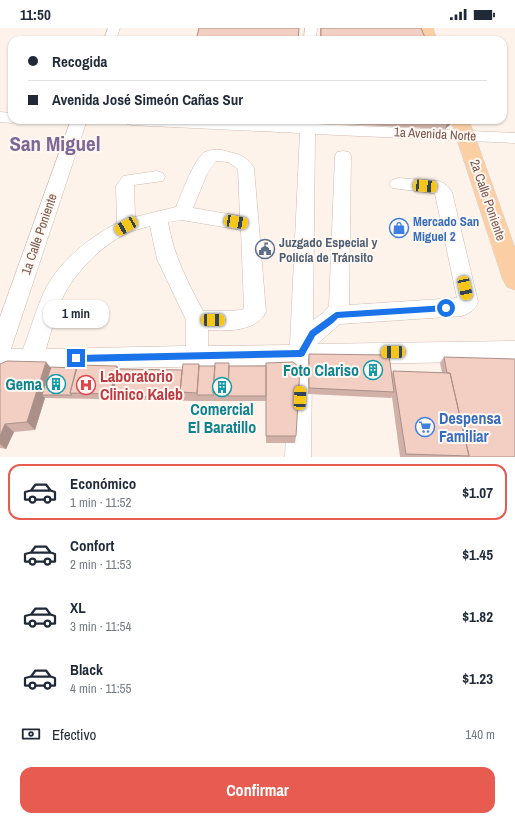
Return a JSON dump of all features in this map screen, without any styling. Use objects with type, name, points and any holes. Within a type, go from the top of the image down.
[{"type":"main road","name":"2a Calle Poniente","points":[[463,128],[515,280]]},
{"type":"street","name":"1a Calle Poniente","points":[[0,348],[78,124]]},
{"type":"street","name":"1a Avenida Norte","points":[[308,124],[463,128],[515,138]]},
{"type":"street","points":[[298,457],[308,124]]},
{"type":"street","points":[[182,213],[203,164],[209,157],[219,155],[241,161],[246,168],[255,312],[252,316],[244,320],[198,320]]},
{"type":"street","points":[[301,354],[313,334],[336,315],[339,306],[343,156]]},
{"type":"street","points":[[126,226],[125,186],[129,180],[157,177]]},
{"type":"street","points":[[336,315],[462,307],[468,302],[443,192],[438,187],[398,184]]},
{"type":"street","points":[[31,359],[55,292],[69,271],[86,253],[103,239],[126,226],[158,217],[182,213],[250,225]]},
{"type":"street","points":[[158,217],[161,237],[167,259],[198,320],[196,356]]},
{"type":"street","points":[[0,360],[515,351]]},
{"type":"building","points":[[199,28],[299,28],[298,36],[197,36]]},
{"type":"building","points":[[321,28],[421,28],[424,36],[321,36]]},
{"type":"building","points":[[309,354],[389,355],[394,392],[309,388]]},
{"type":"building","points":[[444,357],[515,359],[515,457],[468,457],[450,373],[447,373]]},
{"type":"building","points":[[7,361],[46,362],[27,422],[5,424],[0,436],[0,364]]},
{"type":"building","points":[[293,362],[300,368],[296,436],[266,436],[266,363]]},
{"type":"building","name":"Comercial El Baratillo","points":[[215,363],[229,363],[228,393],[213,393]]},
{"type":"building","points":[[183,364],[199,364],[197,393],[180,392]]},
{"type":"building","points":[[77,365],[117,366],[110,394],[70,393]]},
{"type":"building","points":[[199,366],[215,366],[214,395],[197,395]]},
{"type":"building","points":[[229,366],[266,366],[266,396],[228,396]]},
{"type":"building","points":[[51,367],[77,368],[70,393],[72,395],[42,395]]},
{"type":"building","points":[[118,369],[182,370],[180,392],[182,398],[112,396]]},
{"type":"building","name":"Despensa Familiar","points":[[393,371],[450,373],[469,456],[406,454]]},
{"type":"place","name":"Mercado San Miguel 2","points":[[399,228]]},
{"type":"place","name":"Juzgado Especial y Policía de Tránsito","points":[[265,249]]},
{"type":"place","name":"Foto Clariso","points":[[373,370]]},
{"type":"place","name":"Gema","points":[[56,384]]},
{"type":"place","name":"Laboratorio Clinico Kaleb","points":[[86,385]]},
{"type":"place","name":"Comercial El Baratillo","points":[[222,387]]},
{"type":"place","name":"Despensa Familiar","points":[[425,427]]},
{"type":"district","name":"San Miguel","points":[[55,143]]},
{"type":"route","points":[[76,358],[301,354],[313,334],[336,315],[446,308]]}]
